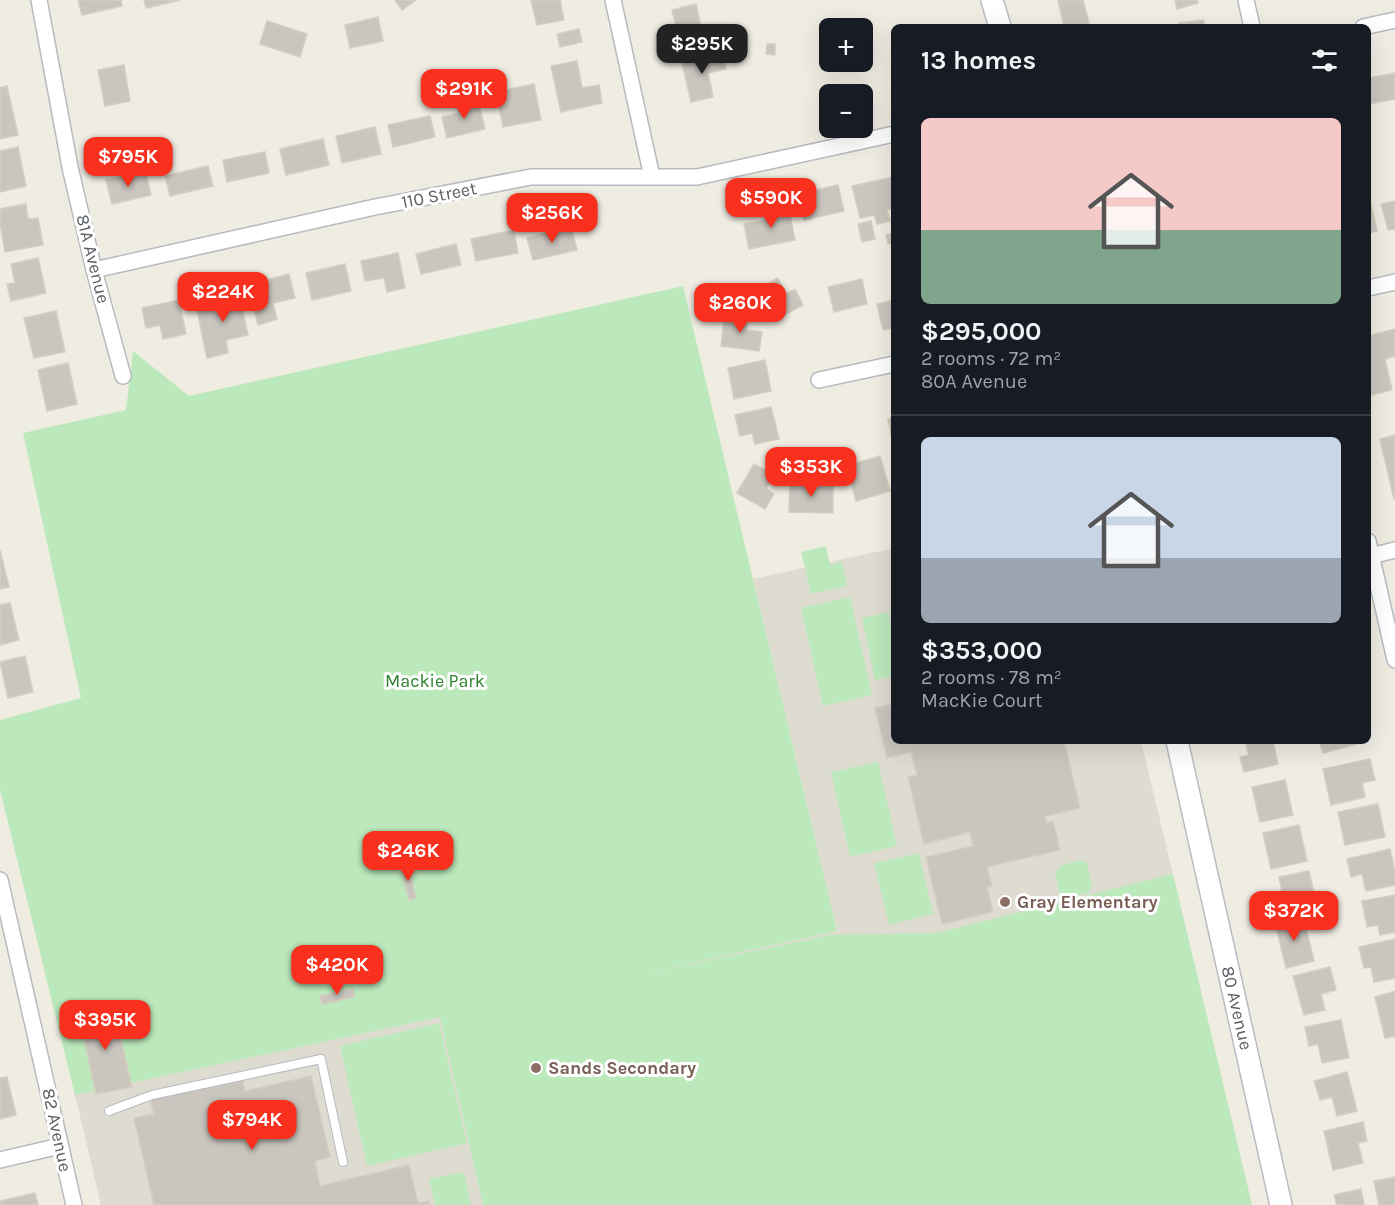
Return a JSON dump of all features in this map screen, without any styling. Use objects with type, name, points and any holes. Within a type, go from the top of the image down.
[{"type":"street","name":"81A Avenue","points":[[39,0],[70,166],[94,270],[123,376]]},
{"type":"street","points":[[613,0],[652,177]]},
{"type":"street","points":[[992,0],[999,24]]},
{"type":"street","points":[[1246,0],[1251,24]]},
{"type":"street","points":[[1371,25],[1395,20]]},
{"type":"street","name":"110 Street","points":[[94,270],[375,207],[531,177],[697,177],[891,135]]},
{"type":"street","points":[[1371,287],[1395,282]]},
{"type":"street","points":[[819,380],[891,365]]},
{"type":"street","points":[[1371,548],[1395,550]]},
{"type":"street","points":[[1371,552],[1395,660]]},
{"type":"street","name":"80 Avenue","points":[[1178,744],[1281,1205]]},
{"type":"street","name":"82 Avenue","points":[[0,880],[74,1205]]},
{"type":"street","points":[[0,1160],[60,1146]]},
{"type":"lane","points":[[109,1111],[152,1095],[321,1059],[343,1162]]},
{"type":"shaded area","points":[[891,549],[891,744],[1142,744],[1252,1205],[101,1205],[75,1095],[438,1017],[477,1012],[668,967],[837,931],[753,579]]},
{"type":"green space","name":"Mackie Park","points":[[683,286],[837,931],[628,977],[830,935],[937,933],[1173,874],[1252,1205],[483,1205],[440,1017],[75,1095],[0,790],[0,720],[81,698],[23,433],[126,410],[133,351],[189,396]]},
{"type":"green space","points":[[826,546],[830,565],[842,562],[847,586],[811,594],[801,552]]},
{"type":"green space","points":[[850,597],[872,695],[823,706],[801,608]]},
{"type":"green space","points":[[888,612],[891,626],[891,677],[875,680],[862,618]]},
{"type":"green space","points":[[878,762],[897,846],[850,857],[831,772]]},
{"type":"green space","points":[[919,854],[933,914],[889,925],[874,863]]},
{"type":"green space","points":[[1082,860],[1087,863],[1092,886],[1088,893],[1064,899],[1060,896],[1055,872],[1062,865]]},
{"type":"green space","points":[[439,1023],[467,1143],[367,1166],[340,1046]]},
{"type":"green space","points":[[464,1172],[471,1205],[435,1205],[429,1179]]},
{"type":"building","points":[[78,0],[121,0],[122,6],[82,15]]},
{"type":"building","points":[[144,0],[180,0],[146,8]]},
{"type":"building","points":[[395,0],[416,0],[402,10]]},
{"type":"building","points":[[531,0],[560,0],[564,20],[537,25]]},
{"type":"building","points":[[1058,0],[1083,0],[1089,24],[1063,24]]},
{"type":"building","points":[[1175,0],[1197,0],[1198,3],[1177,9]]},
{"type":"building","points":[[696,4],[704,41],[681,46],[672,10]]},
{"type":"building","points":[[378,17],[383,41],[350,48],[345,25]]},
{"type":"building","points":[[1204,20],[1204,24],[1179,23]]},
{"type":"building","points":[[267,21],[307,34],[300,57],[260,44]]},
{"type":"building","points":[[579,29],[582,42],[560,47],[557,34]]},
{"type":"building","points":[[767,44],[775,44],[775,55],[766,54]]},
{"type":"building","points":[[723,53],[726,69],[708,73],[713,97],[691,102],[682,62]]},
{"type":"building","points":[[577,61],[582,88],[599,85],[602,103],[561,112],[551,66]]},
{"type":"building","points":[[124,65],[130,101],[105,106],[98,70]]},
{"type":"building","points":[[1395,73],[1395,99],[1371,103],[1371,77]]},
{"type":"building","points":[[534,84],[541,120],[503,127],[496,92]]},
{"type":"building","points":[[7,86],[18,135],[0,139],[0,88]]},
{"type":"building","points":[[478,99],[485,129],[447,138],[442,117],[459,113],[456,104]]},
{"type":"building","points":[[430,116],[435,137],[393,147],[388,125]]},
{"type":"building","points":[[375,127],[381,154],[342,163],[336,136]]},
{"type":"building","points":[[323,139],[329,165],[286,175],[280,149]]},
{"type":"building","points":[[18,147],[26,186],[0,192],[0,151]]},
{"type":"building","points":[[265,152],[269,173],[227,182],[223,160]]},
{"type":"building","points":[[208,166],[213,186],[170,196],[165,176]]},
{"type":"building","points":[[145,171],[151,195],[112,204],[106,180]]},
{"type":"building","points":[[891,177],[891,209],[887,210],[890,221],[877,224],[874,215],[860,218],[852,186]]},
{"type":"building","points":[[838,185],[844,211],[804,220],[798,194]]},
{"type":"building","points":[[1395,201],[1395,229],[1388,230],[1381,204]]},
{"type":"building","points":[[26,204],[28,219],[38,218],[43,245],[5,252],[0,209]]},
{"type":"building","points":[[788,204],[795,240],[749,249],[744,224],[768,220],[766,209]]},
{"type":"building","points":[[1371,204],[1377,231],[1371,232]]},
{"type":"building","points":[[871,221],[875,239],[862,242],[858,224]]},
{"type":"building","points":[[571,227],[577,250],[533,260],[527,238]]},
{"type":"building","points":[[514,230],[518,253],[476,261],[471,239]]},
{"type":"building","points":[[891,234],[891,244],[888,244],[886,235]]},
{"type":"building","points":[[456,244],[461,265],[421,274],[416,254]]},
{"type":"building","points":[[398,253],[405,288],[387,292],[384,278],[365,281],[361,261]]},
{"type":"building","points":[[38,258],[46,293],[11,301],[7,284],[15,283],[11,264]]},
{"type":"building","points":[[345,264],[351,291],[312,300],[306,273]]},
{"type":"building","points":[[289,274],[295,298],[273,303],[277,319],[258,325],[248,285]]},
{"type":"building","points":[[778,278],[786,294],[795,289],[803,305],[773,321],[757,290]]},
{"type":"building","points":[[862,279],[867,304],[834,312],[828,287]]},
{"type":"building","points":[[237,283],[248,335],[226,340],[228,353],[207,358],[197,310],[227,303],[223,286]]},
{"type":"building","points":[[179,300],[186,334],[163,339],[160,325],[146,328],[142,308]]},
{"type":"building","points":[[891,301],[891,329],[883,330],[877,304]]},
{"type":"building","points":[[56,311],[65,352],[34,358],[24,318]]},
{"type":"building","points":[[725,313],[748,317],[746,330],[762,332],[759,351],[721,346]]},
{"type":"building","points":[[1395,329],[1395,356],[1385,359],[1392,390],[1371,395],[1371,335]]},
{"type":"building","points":[[765,360],[771,391],[734,399],[728,368]]},
{"type":"building","points":[[68,363],[77,404],[47,411],[38,370]]},
{"type":"building","points":[[771,407],[779,439],[755,444],[752,433],[740,436],[735,415]]},
{"type":"building","points":[[1395,435],[1395,499],[1394,499],[1380,439]]},
{"type":"building","points":[[880,456],[890,491],[856,501],[847,466]]},
{"type":"building","points":[[754,464],[774,475],[766,489],[774,494],[765,509],[737,493]]},
{"type":"building","points":[[790,482],[833,483],[833,513],[789,512]]},
{"type":"building","points":[[0,550],[9,587],[0,589]]},
{"type":"building","points":[[10,603],[19,640],[0,645],[0,605]]},
{"type":"building","points":[[25,656],[33,692],[8,698],[0,662]]},
{"type":"building","name":"Gray Elementary","points":[[891,705],[891,744],[1065,744],[1080,808],[1045,816],[1047,823],[1053,821],[1060,850],[987,867],[992,886],[987,887],[993,912],[942,924],[926,857],[973,846],[970,832],[924,844],[908,777],[917,775],[911,752],[887,758],[875,708]]},
{"type":"building","points":[[1246,744],[1274,744],[1278,764],[1244,772],[1240,757],[1249,755]]},
{"type":"building","points":[[1320,744],[1357,744],[1323,753]]},
{"type":"building","points":[[1370,759],[1375,780],[1362,783],[1365,797],[1331,805],[1323,769]]},
{"type":"building","points":[[1285,780],[1293,815],[1260,822],[1252,787]]},
{"type":"building","points":[[1378,804],[1385,837],[1345,845],[1338,812]]},
{"type":"building","points":[[1299,825],[1307,861],[1271,869],[1263,833]]},
{"type":"building","points":[[1390,849],[1395,885],[1366,891],[1362,874],[1351,877],[1347,859]]},
{"type":"building","points":[[408,865],[416,898],[409,900],[401,867]]},
{"type":"building","points":[[1309,871],[1317,906],[1274,915],[1269,894],[1282,891],[1279,877]]},
{"type":"building","points":[[1395,895],[1395,932],[1380,935],[1378,925],[1367,927],[1362,901]]},
{"type":"building","points":[[1303,915],[1314,961],[1286,968],[1275,922]]},
{"type":"building","points":[[1395,939],[1395,978],[1374,982],[1371,967],[1364,968],[1359,947]]},
{"type":"building","points":[[1330,967],[1336,990],[1321,994],[1325,1010],[1304,1015],[1293,976]]},
{"type":"building","points":[[353,989],[354,997],[322,1004],[320,996]]},
{"type":"building","points":[[1395,991],[1395,1036],[1385,1038],[1375,997]]},
{"type":"building","points":[[113,1006],[132,1087],[96,1094],[79,1015]]},
{"type":"building","points":[[1341,1020],[1349,1058],[1322,1063],[1318,1044],[1309,1046],[1305,1027]]},
{"type":"building","points":[[1347,1072],[1357,1111],[1337,1116],[1332,1097],[1320,1100],[1314,1081]]},
{"type":"building","points":[[311,1076],[330,1157],[315,1161],[320,1186],[409,1165],[418,1203],[429,1201],[430,1205],[154,1205],[134,1118],[154,1114],[150,1099],[242,1078],[245,1091]]},
{"type":"building","points":[[7,1077],[16,1115],[0,1119],[0,1078]]},
{"type":"building","points":[[1363,1122],[1367,1141],[1358,1143],[1363,1163],[1333,1170],[1324,1131]]},
{"type":"building","points":[[1395,1177],[1395,1205],[1379,1205],[1374,1181]]},
{"type":"building","points":[[1361,1189],[1364,1205],[1337,1205],[1334,1195]]},
{"type":"building","points":[[35,1193],[38,1205],[0,1205],[0,1201]]},
{"type":"place","name":"Gray Elementary","points":[[1005,902]]},
{"type":"place","name":"Sands Secondary","points":[[536,1068]]}]
